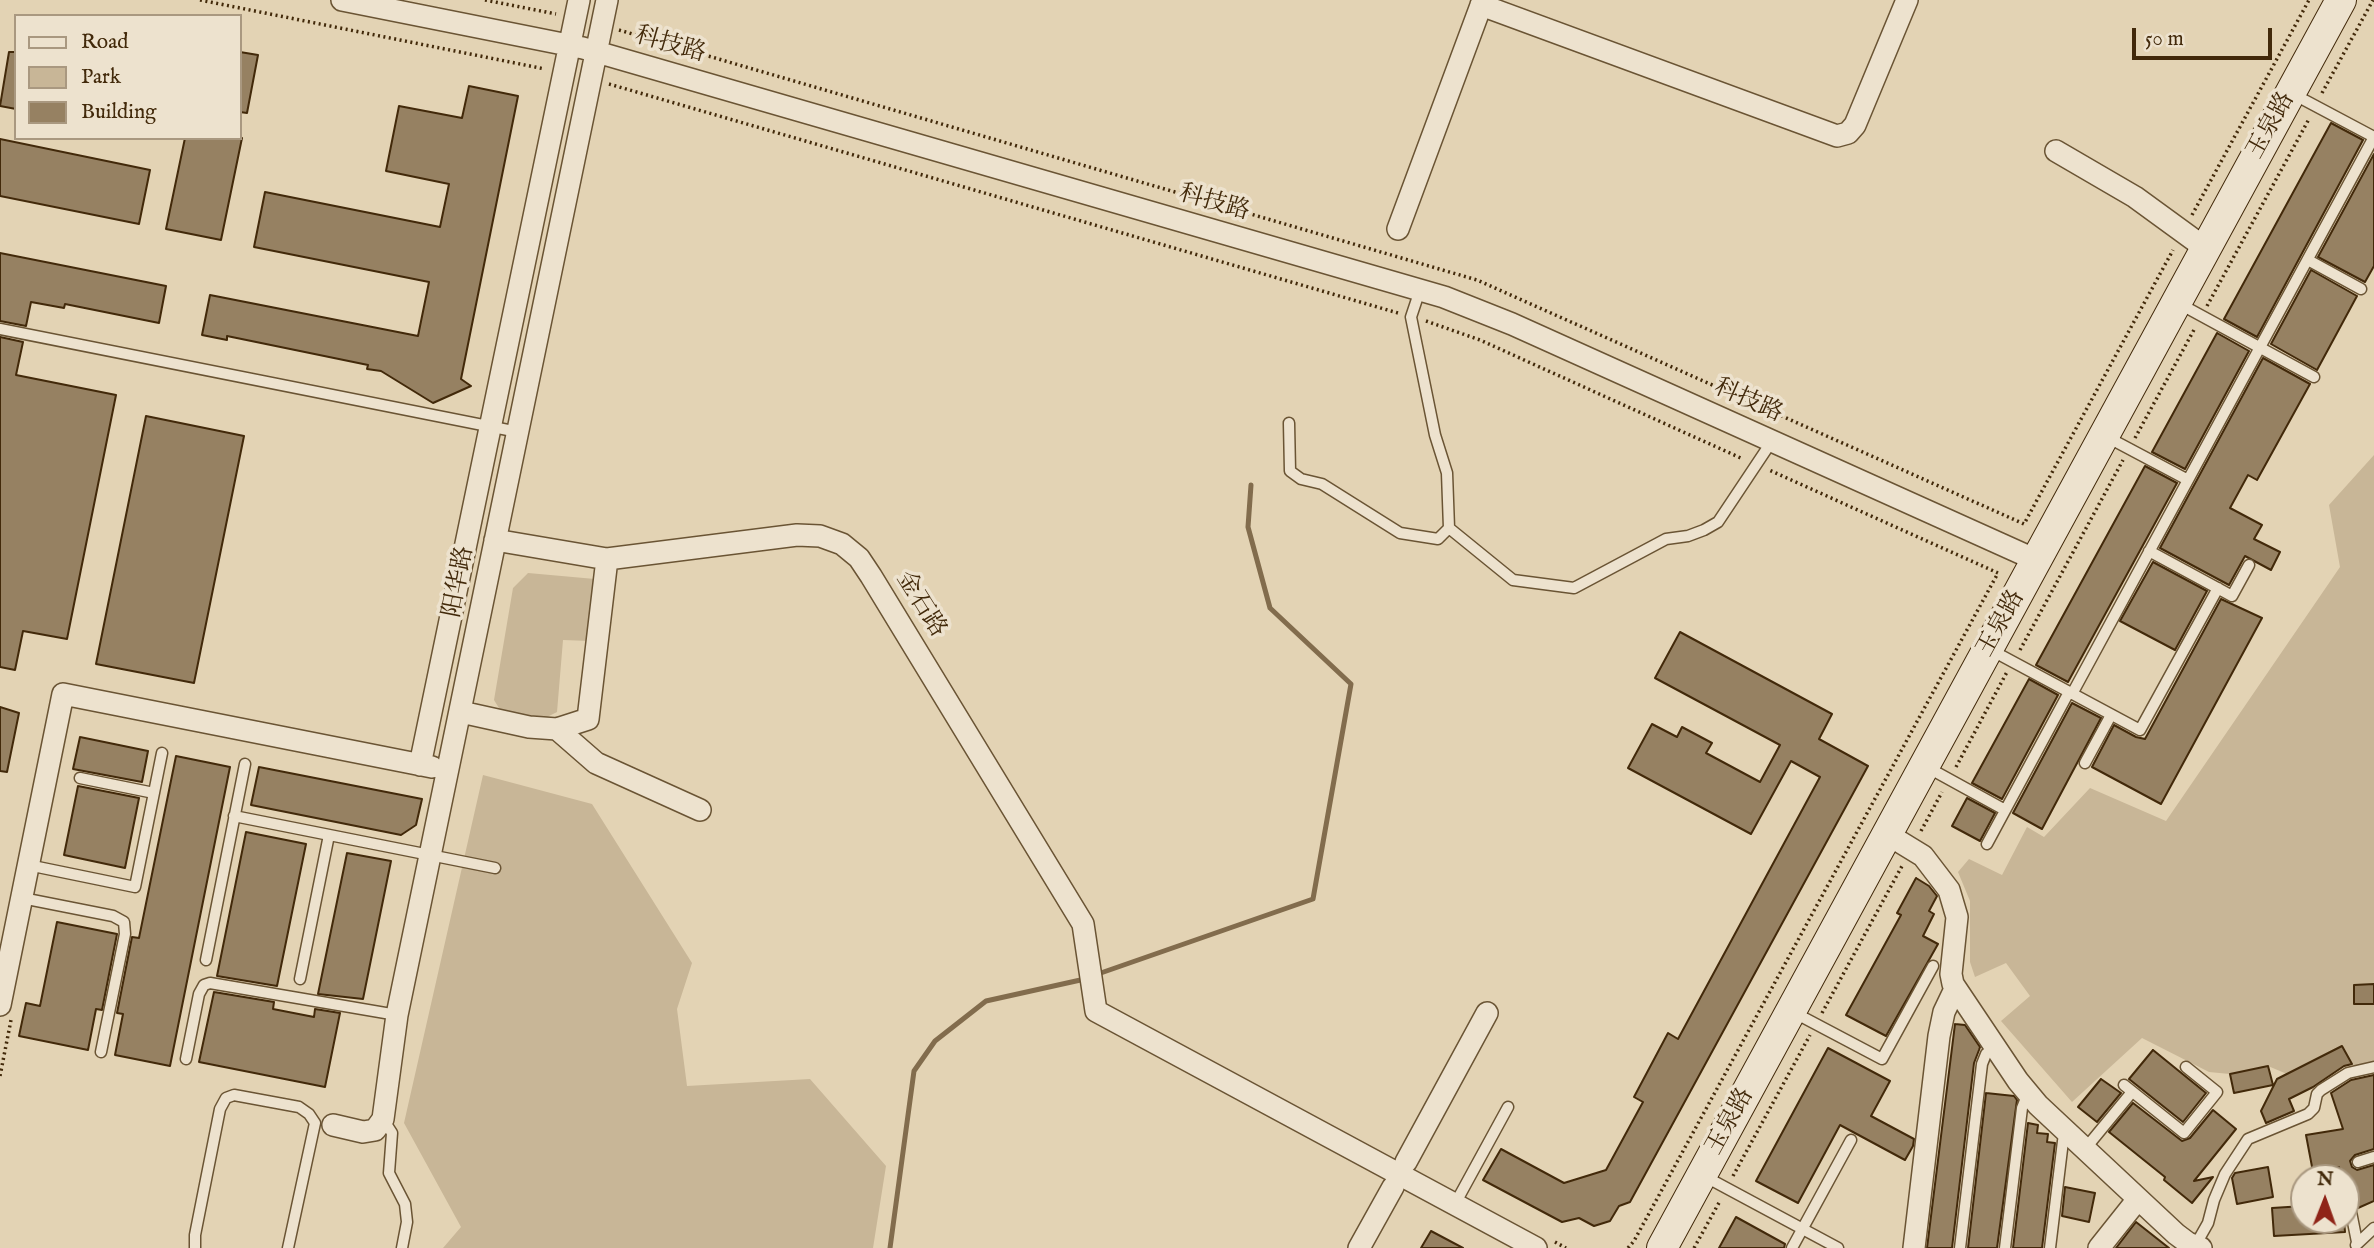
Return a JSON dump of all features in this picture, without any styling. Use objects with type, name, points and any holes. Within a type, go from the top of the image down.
[{"type":"street","name":"科技路","points":[[343,0],[597,52],[1420,290],[1512,324],[2036,560]]},
{"type":"street","name":"阳华路","points":[[420,765],[579,0]]},
{"type":"street","name":"阳华路","points":[[383,1119],[397,1015],[429,855],[461,712],[607,0]]},
{"type":"street","points":[[1398,229],[1482,3],[1837,136],[1848,133],[1855,125],[1907,0]]},
{"type":"street","name":"玉泉路","points":[[1662,1248],[1714,1182],[1900,841],[2001,654],[2036,560],[2117,442],[2189,309],[2194,240],[2302,101],[2341,0]]},
{"type":"street","points":[[2056,151],[2135,197],[2194,240]]},
{"type":"street","name":"金石路","points":[[495,540],[607,559],[797,535],[820,537],[842,544],[859,558],[1083,924],[1096,1011],[1455,1204]]},
{"type":"street","points":[[461,712],[529,727],[557,729],[588,719],[607,559]]},
{"type":"street","points":[[0,1005],[63,694],[448,771]]},
{"type":"street","points":[[557,729],[596,763],[700,810]]},
{"type":"street","points":[[1900,841],[1933,866],[1953,899],[1958,930],[1951,974],[1955,989],[2028,1093],[2176,1234],[2198,1247]]},
{"type":"street","points":[[1914,1248],[1939,1036],[1944,1012],[1955,989]]},
{"type":"street","points":[[1406,1162],[1487,1013]]},
{"type":"street","points":[[324,1124],[363,1132],[375,1130],[383,1119]]},
{"type":"street","points":[[1359,1248],[1393,1187]]},
{"type":"street","points":[[2099,1248],[2138,1199]]},
{"type":"street","points":[[1455,1204],[1536,1248]]},
{"type":"lane","points":[[1987,844],[2374,137],[2302,101]]},
{"type":"lane","points":[[2308,260],[2361,289]]},
{"type":"lane","points":[[1420,290],[1411,317],[1435,435],[1447,473],[1450,528],[1513,580],[1574,588],[1667,539],[1688,536],[1718,522],[1772,441]]},
{"type":"lane","points":[[2189,309],[2314,377]]},
{"type":"lane","points":[[0,329],[518,432]]},
{"type":"lane","points":[[1289,423],[1290,471],[1301,479],[1322,484],[1400,533],[1438,539],[1450,528]]},
{"type":"lane","points":[[2117,442],[2188,480]]},
{"type":"lane","points":[[2149,551],[2232,596],[2249,565]]},
{"type":"lane","points":[[2001,654],[2140,730],[2218,588]]},
{"type":"lane","points":[[2085,763],[2111,715]]},
{"type":"lane","points":[[28,865],[135,887],[162,753]]},
{"type":"lane","points":[[206,960],[245,764]]},
{"type":"lane","points":[[1937,772],[2006,810]]},
{"type":"lane","points":[[80,778],[154,793]]},
{"type":"lane","points":[[234,816],[495,868]]},
{"type":"lane","points":[[300,979],[329,835]]},
{"type":"lane","points":[[22,898],[113,916],[124,922],[125,934],[101,1052]]},
{"type":"lane","points":[[1804,1017],[1882,1059],[1933,966]]},
{"type":"lane","points":[[186,1059],[199,994],[204,985],[210,983],[397,1015]]},
{"type":"lane","points":[[1960,1248],[1982,1064],[1986,1054],[1995,1047]]},
{"type":"lane","points":[[2085,1149],[2128,1088],[2184,1133],[2217,1093],[2186,1067]]},
{"type":"lane","points":[[2198,1247],[2225,1174],[2248,1139],[2308,1114],[2314,1108],[2317,1094],[2321,1090],[2348,1073],[2374,1067]]},
{"type":"lane","points":[[2005,1248],[2022,1108],[2028,1093]]},
{"type":"lane","points":[[195,1248],[195,1235],[220,1109],[226,1098],[234,1095],[299,1107],[324,1124],[288,1248]]},
{"type":"lane","points":[[1455,1204],[1508,1107]]},
{"type":"lane","points":[[383,1119],[392,1133],[389,1173],[405,1204],[407,1222],[402,1248]]},
{"type":"lane","points":[[2050,1248],[2066,1131]]},
{"type":"lane","points":[[1792,1248],[1851,1140]]},
{"type":"lane","points":[[2358,1162],[2374,1157]]},
{"type":"lane","points":[[1714,1182],[1838,1248]]},
{"type":"lane","points":[[2356,1245],[2374,1228]]},
{"type":"path","points":[[201,0],[552,70]]},
{"type":"path","points":[[485,0],[563,16]]},
{"type":"path","points":[[2024,524],[2194,240],[2309,0]]},
{"type":"path","points":[[2320,97],[2373,0]]},
{"type":"path","points":[[603,83],[1411,317],[1480,340],[1743,458]]},
{"type":"path","points":[[2189,309],[2302,101]]},
{"type":"path","points":[[2001,654],[2117,442],[2195,327]]},
{"type":"path","points":[[1628,1248],[1998,573],[1768,470]]},
{"type":"path","points":[[1694,1248],[1714,1182],[1937,772],[2007,672]]},
{"type":"green space","points":[[2374,455],[2374,1069],[2353,1066],[2342,1046],[2287,1074],[2268,1066],[2230,1074],[2209,1072],[2142,1038],[2072,1102],[2001,1021],[2030,996],[2006,963],[1975,977],[1970,962],[1970,901],[1958,872],[1969,859],[2002,875],[2027,827],[2044,837],[2090,788],[2166,821],[2340,567],[2329,505]]},
{"type":"green space","points":[[528,573],[595,579],[590,641],[563,640],[557,712],[543,719],[502,713],[494,700],[513,588]]},
{"type":"green space","points":[[483,775],[592,804],[692,963],[677,1009],[687,1086],[810,1079],[886,1166],[873,1248],[443,1248],[461,1227],[404,1123]]},
{"type":"building","points":[[9,52],[14,52],[14,109],[0,106]]},
{"type":"building","points":[[242,52],[258,55],[247,113],[242,112]]},
{"type":"building","points":[[469,86],[518,96],[461,379],[471,386],[433,403],[381,371],[367,369],[368,365],[227,336],[227,340],[202,335],[210,295],[418,336],[429,282],[254,247],[265,192],[440,227],[449,184],[386,171],[399,106],[462,118]]},
{"type":"building","points":[[2331,123],[2363,140],[2257,337],[2224,319]]},
{"type":"building","points":[[0,139],[150,170],[139,224],[0,196]]},
{"type":"building","points":[[185,140],[242,140],[221,240],[166,229]]},
{"type":"building","points":[[2374,154],[2374,266],[2365,282],[2318,257]]},
{"type":"building","points":[[0,253],[166,286],[159,323],[65,304],[64,308],[31,302],[26,326],[0,321]]},
{"type":"building","points":[[2311,270],[2357,296],[2317,370],[2271,344]]},
{"type":"building","points":[[2217,333],[2249,351],[2185,469],[2152,452]]},
{"type":"building","points":[[0,337],[23,342],[16,375],[116,395],[67,639],[23,631],[15,670],[0,667]]},
{"type":"building","points":[[2263,358],[2310,384],[2257,480],[2248,475],[2230,508],[2262,525],[2254,539],[2280,552],[2271,570],[2245,556],[2229,585],[2160,548]]},
{"type":"building","points":[[146,416],[244,436],[194,683],[96,664]]},
{"type":"building","points":[[2145,466],[2177,483],[2068,682],[2036,665]]},
{"type":"building","points":[[2153,562],[2207,591],[2175,650],[2120,621]]},
{"type":"building","points":[[2221,599],[2262,618],[2161,804],[2092,767],[2114,725],[2145,739]]},
{"type":"building","points":[[1680,632],[1832,714],[1819,739],[1868,766],[1630,1202],[1619,1206],[1610,1221],[1594,1226],[1579,1218],[1562,1222],[1483,1180],[1501,1149],[1564,1183],[1606,1170],[1643,1102],[1634,1097],[1668,1033],[1678,1039],[1820,777],[1791,761],[1751,834],[1628,768],[1652,724],[1677,737],[1682,727],[1712,743],[1706,753],[1760,782],[1780,745],[1655,678]]},
{"type":"building","points":[[2029,679],[2058,695],[2002,799],[1972,783]]},
{"type":"building","points":[[2072,703],[2101,718],[2042,829],[2013,813]]},
{"type":"building","points":[[0,707],[19,713],[7,772],[0,771]]},
{"type":"building","points":[[80,737],[148,751],[142,782],[73,769]]},
{"type":"building","points":[[176,756],[230,767],[170,1066],[115,1055],[123,1014],[117,1013],[132,937],[139,938]]},
{"type":"building","points":[[259,767],[422,799],[416,825],[401,835],[251,805]]},
{"type":"building","points":[[78,786],[139,798],[125,868],[64,855]]},
{"type":"building","points":[[1967,798],[1995,813],[1980,841],[1952,826]]},
{"type":"building","points":[[246,832],[306,844],[277,986],[217,976]]},
{"type":"building","points":[[347,853],[391,861],[363,999],[318,994]]},
{"type":"building","points":[[1916,878],[1929,886],[1937,896],[1929,911],[1934,914],[1923,936],[1938,944],[1886,1036],[1846,1015],[1901,915],[1897,913]]},
{"type":"building","points":[[57,922],[117,934],[102,1010],[96,1009],[88,1050],[19,1036],[26,1003],[40,1006]]},
{"type":"building","points":[[2374,984],[2374,1004],[2354,1004],[2354,985]]},
{"type":"building","points":[[214,992],[274,1002],[273,1009],[314,1017],[315,1009],[340,1013],[325,1087],[199,1062]]},
{"type":"building","points":[[1955,1024],[1965,1025],[1980,1047],[1974,1063],[1952,1248],[1927,1248]]},
{"type":"building","points":[[2342,1046],[2352,1064],[2344,1066],[2289,1099],[2294,1111],[2266,1123],[2261,1111],[2277,1079]]},
{"type":"building","points":[[1828,1048],[1890,1081],[1871,1116],[1914,1139],[1913,1146],[1905,1160],[1840,1125],[1798,1203],[1756,1181]]},
{"type":"building","points":[[2153,1050],[2206,1093],[2183,1122],[2129,1079]]},
{"type":"building","points":[[2268,1066],[2273,1085],[2234,1093],[2230,1074]]},
{"type":"building","points":[[2374,1075],[2374,1149],[2355,1155],[2350,1161],[2351,1164],[2311,1164],[2306,1135],[2343,1129],[2331,1093],[2351,1080]]},
{"type":"building","points":[[2101,1079],[2121,1093],[2097,1122],[2078,1107]]},
{"type":"building","points":[[1986,1093],[2014,1096],[2017,1100],[1997,1248],[1968,1248]]},
{"type":"building","points":[[2133,1103],[2182,1141],[2190,1138],[2213,1110],[2236,1129],[2194,1181],[2213,1177],[2192,1203],[2164,1180],[2165,1177],[2109,1132]]},
{"type":"building","points":[[2028,1123],[2038,1125],[2037,1133],[2048,1134],[2047,1142],[2055,1143],[2042,1248],[2013,1248]]},
{"type":"building","points":[[2374,1165],[2374,1201],[2360,1207],[2360,1169]]},
{"type":"building","points":[[2268,1167],[2273,1197],[2237,1204],[2232,1178],[2235,1173]]},
{"type":"building","points":[[2065,1187],[2095,1193],[2089,1222],[2062,1216]]},
{"type":"building","points":[[2290,1207],[2290,1234],[2310,1234],[2274,1236],[2272,1208]]},
{"type":"building","points":[[1736,1217],[1785,1244],[1784,1248],[1719,1248]]},
{"type":"building","points":[[2136,1222],[2169,1248],[2116,1248]]},
{"type":"building","points":[[1431,1231],[1463,1248],[1421,1248]]},
{"type":"waterway","points":[[1095,975],[1313,899],[1351,684],[1270,608],[1248,527],[1251,485]]},
{"type":"waterway","points":[[890,1248],[914,1071],[935,1041],[986,1001],[1085,979]]}]
